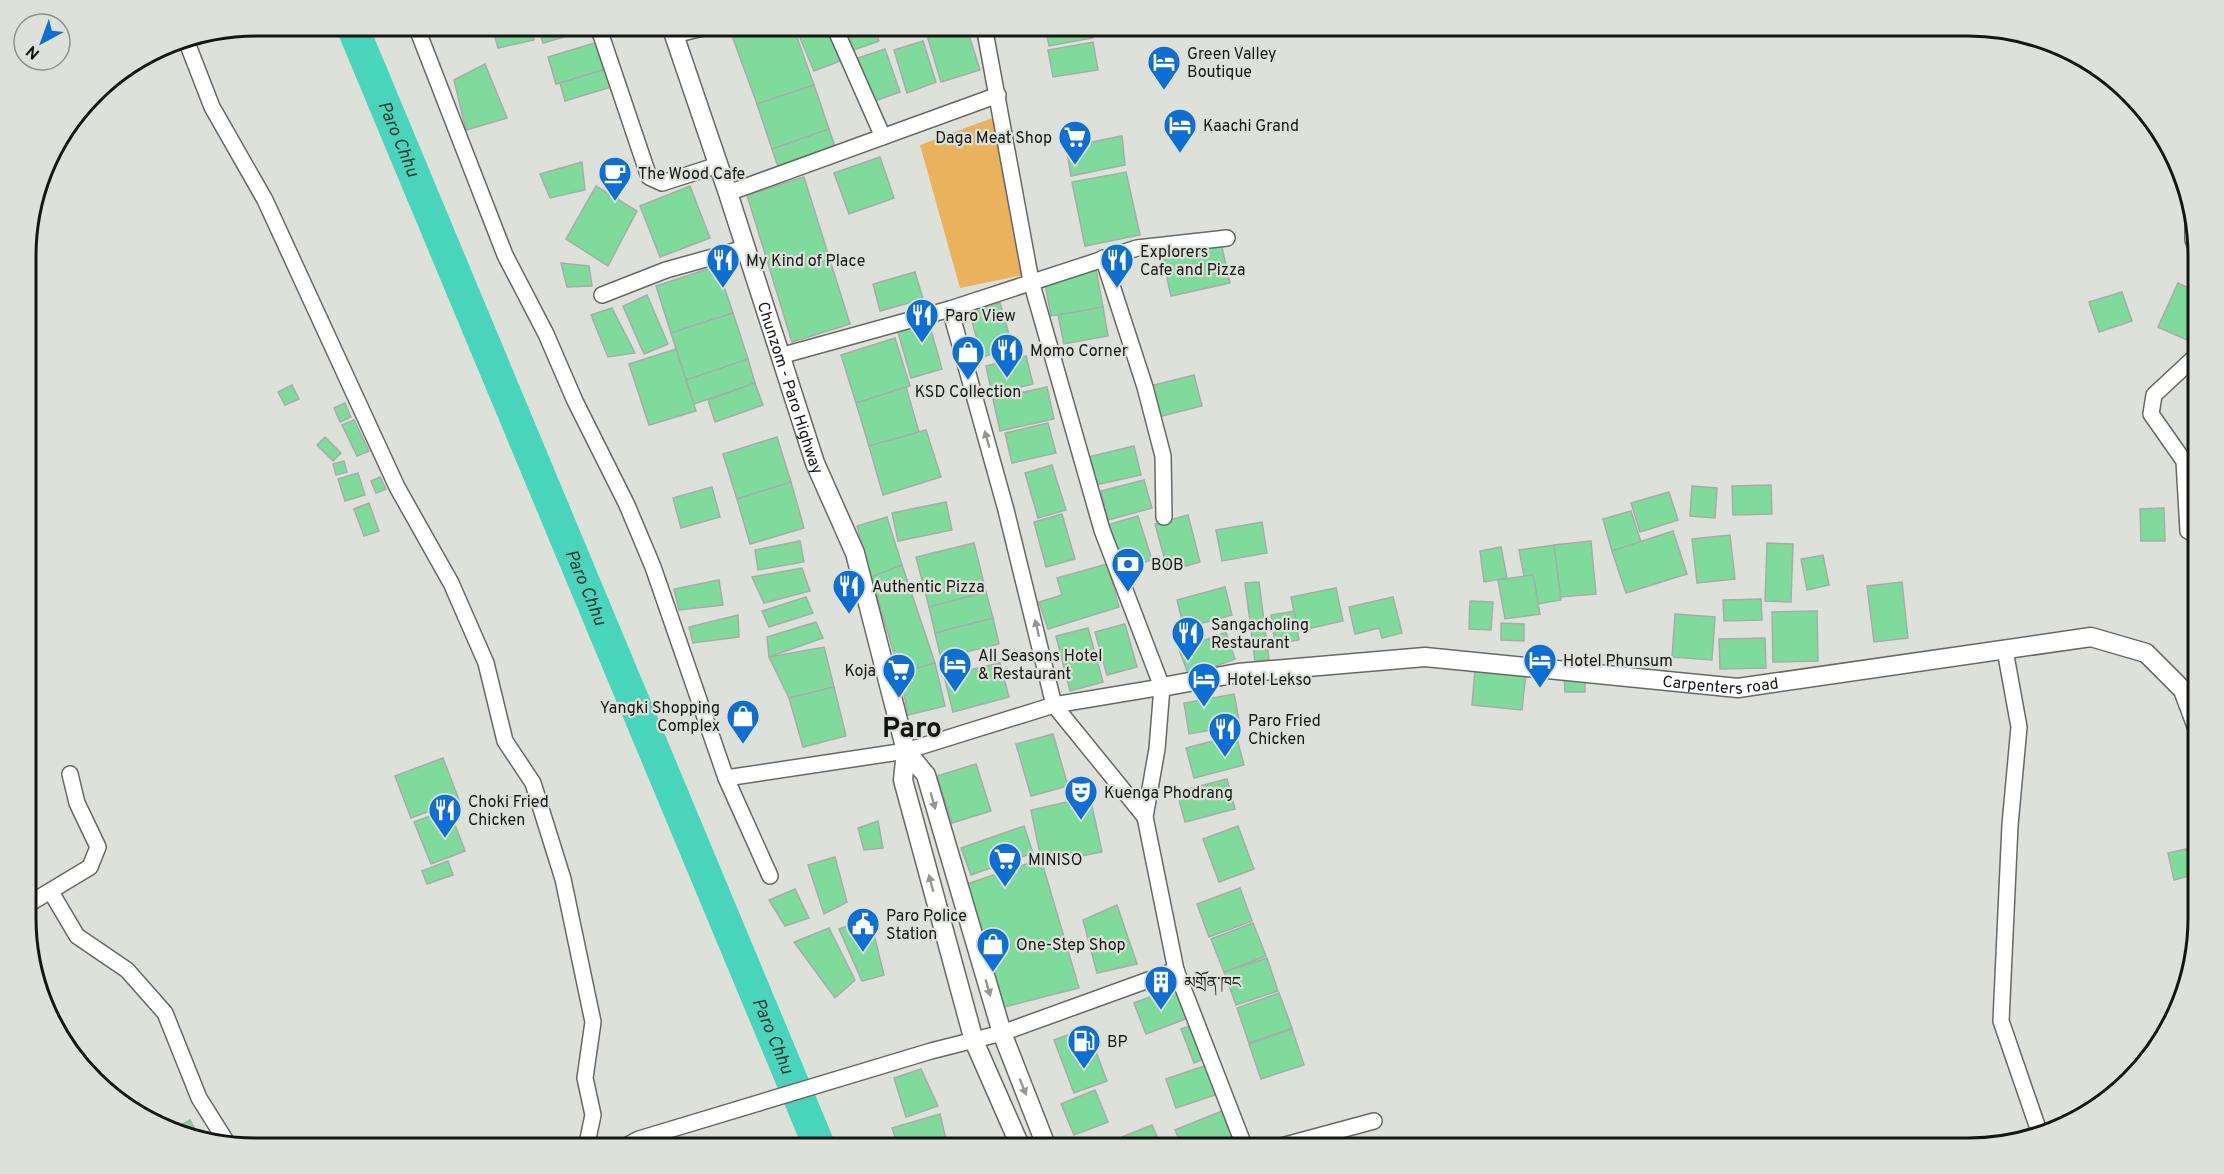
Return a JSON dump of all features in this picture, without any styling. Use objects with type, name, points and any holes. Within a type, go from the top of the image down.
[{"type":"street","points":[[420,36],[505,255],[546,334],[575,401],[627,505],[653,567],[726,778],[770,876]]},
{"type":"street","points":[[601,36],[649,177],[662,183],[718,165]]},
{"type":"street","name":"Chunzom - Paro Highway","points":[[674,36],[728,193],[814,463],[855,553],[906,751],[903,780],[974,1041],[1017,1138]]},
{"type":"street","points":[[838,36],[883,136]]},
{"type":"street","points":[[986,36],[1031,281],[1102,530],[1162,687],[1157,749],[1145,817],[1176,969],[1241,1138]]},
{"type":"street","points":[[189,47],[212,107],[265,200],[397,487],[451,583],[486,663],[505,741],[533,783],[563,879],[594,1022],[585,1078],[593,1115],[588,1138]]},
{"type":"street","points":[[728,193],[998,95]]},
{"type":"street","points":[[780,356],[950,309],[1137,248],[1227,238]]},
{"type":"street","points":[[602,295],[666,270],[745,248]]},
{"type":"street","points":[[1103,258],[1145,387],[1162,456],[1164,517]]},
{"type":"street","points":[[950,309],[1009,521],[1054,705],[1145,817]]},
{"type":"street","points":[[2188,363],[2154,394],[2151,414],[2184,460],[2188,531]]},
{"type":"street","name":"Carpenters road","points":[[1162,687],[1238,673],[1425,657],[1738,688],[2091,637],[2146,653],[2183,690],[2188,703]]},
{"type":"street","points":[[2005,650],[2019,727],[2010,825],[2001,1021],[2037,1126]]},
{"type":"street","points":[[726,778],[906,751],[1054,705],[1162,687]]},
{"type":"street","name":"Chunzom - Paro Highway","points":[[906,751],[926,775],[1002,1033],[1043,1138]]},
{"type":"street","points":[[36,900],[90,867],[98,848],[77,803],[70,774]]},
{"type":"street","points":[[51,892],[77,936],[127,970],[165,1013],[199,1098],[222,1135]]},
{"type":"street","points":[[642,1138],[931,1051],[1002,1033],[1176,969]]},
{"type":"street","points":[[1311,1138],[1374,1121]]},
{"type":"shaded area","points":[[992,118],[1023,275],[960,288],[920,145]]},
{"type":"building","points":[[495,36],[533,36],[534,40],[498,48]]},
{"type":"building","points":[[541,36],[568,36],[543,43]]},
{"type":"building","points":[[732,36],[797,36],[814,85],[757,104]]},
{"type":"building","points":[[799,36],[835,36],[845,59],[814,71]]},
{"type":"building","points":[[846,36],[877,36],[879,41],[851,51]]},
{"type":"building","points":[[927,36],[969,36],[980,70],[941,82]]},
{"type":"building","points":[[1047,36],[1092,36],[1093,38],[1049,46]]},
{"type":"building","points":[[923,41],[936,82],[907,93],[894,50]]},
{"type":"building","points":[[598,42],[606,69],[556,84],[548,57]]},
{"type":"building","points":[[1093,42],[1098,70],[1053,77],[1048,50]]},
{"type":"building","points":[[885,49],[900,92],[872,102],[858,58]]},
{"type":"building","points":[[485,64],[507,118],[466,130],[454,80]]},
{"type":"building","points":[[606,69],[611,87],[565,101],[560,83]]},
{"type":"building","points":[[814,85],[829,129],[772,149],[757,104]]},
{"type":"building","points":[[829,129],[837,152],[780,172],[772,149]]},
{"type":"building","points":[[1122,136],[1125,165],[1071,176],[1066,147]]},
{"type":"building","points":[[880,157],[894,198],[849,214],[834,173]]},
{"type":"building","points":[[582,162],[585,190],[550,198],[540,174]]},
{"type":"building","points":[[1126,172],[1140,235],[1085,246],[1072,182]]},
{"type":"building","points":[[804,177],[850,324],[792,342],[747,195]]},
{"type":"building","points":[[596,186],[637,211],[608,266],[566,239]]},
{"type":"building","points":[[690,186],[710,238],[660,257],[640,206]]},
{"type":"building","points":[[1221,243],[1230,283],[1171,296],[1162,256]]},
{"type":"building","points":[[561,263],[589,266],[592,286],[567,287]]},
{"type":"building","points":[[717,266],[733,313],[671,333],[656,286]]},
{"type":"building","points":[[1096,270],[1103,307],[1051,316],[1044,278]]},
{"type":"building","points":[[915,272],[923,299],[880,311],[873,284]]},
{"type":"building","points":[[2178,283],[2188,288],[2187,340],[2158,327]]},
{"type":"building","points":[[2122,292],[2132,321],[2099,332],[2089,302]]},
{"type":"building","points":[[647,295],[668,344],[644,354],[623,306]]},
{"type":"building","points":[[1000,303],[1013,348],[982,357],[969,311]]},
{"type":"building","points":[[1103,307],[1108,336],[1064,344],[1058,315]]},
{"type":"building","points":[[612,308],[635,353],[608,357],[591,315]]},
{"type":"building","points":[[733,313],[748,359],[686,380],[671,333]]},
{"type":"building","points":[[929,323],[942,369],[911,378],[898,332]]},
{"type":"building","points":[[895,338],[910,386],[856,403],[841,355]]},
{"type":"building","points":[[676,349],[696,411],[649,425],[629,364]]},
{"type":"building","points":[[1026,356],[1033,384],[992,394],[986,366]]},
{"type":"building","points":[[748,359],[755,383],[694,404],[686,380]]},
{"type":"building","points":[[1194,375],[1202,406],[1158,417],[1150,386]]},
{"type":"building","points":[[755,383],[763,405],[715,422],[708,400]]},
{"type":"building","points":[[292,385],[299,399],[285,405],[278,392]]},
{"type":"building","points":[[906,387],[919,432],[869,446],[856,403]]},
{"type":"building","points":[[1047,387],[1054,419],[1000,431],[993,399]]},
{"type":"building","points":[[345,403],[351,417],[340,422],[334,408]]},
{"type":"building","points":[[354,420],[369,451],[357,456],[342,425]]},
{"type":"building","points":[[1048,423],[1056,453],[1012,463],[1005,433]]},
{"type":"building","points":[[926,430],[941,477],[883,495],[869,446]]},
{"type":"building","points":[[325,437],[341,453],[333,461],[317,445]]},
{"type":"building","points":[[777,437],[791,482],[737,499],[723,454]]},
{"type":"building","points":[[1134,446],[1141,475],[1095,485],[1088,457]]},
{"type":"building","points":[[344,461],[347,472],[336,475],[333,464]]},
{"type":"building","points":[[1052,465],[1066,510],[1038,518],[1025,473]]},
{"type":"building","points":[[358,473],[365,495],[345,501],[338,479]]},
{"type":"building","points":[[380,477],[386,489],[376,493],[371,481]]},
{"type":"building","points":[[1144,480],[1152,508],[1108,520],[1101,491]]},
{"type":"building","points":[[791,482],[804,528],[750,544],[737,499]]},
{"type":"building","points":[[1771,485],[1772,514],[1733,515],[1732,486]]},
{"type":"building","points":[[1692,486],[1717,488],[1715,518],[1690,516]]},
{"type":"building","points":[[712,487],[720,517],[681,528],[673,498]]},
{"type":"building","points":[[1669,492],[1678,520],[1640,532],[1631,503]]},
{"type":"building","points":[[946,502],[952,530],[898,541],[892,513]]},
{"type":"building","points":[[369,503],[379,531],[364,536],[354,509]]},
{"type":"building","points":[[2164,508],[2165,541],[2141,541],[2140,509]]},
{"type":"building","points":[[1631,511],[1641,542],[1612,551],[1603,519]]},
{"type":"building","points":[[1062,514],[1075,559],[1046,567],[1034,522]]},
{"type":"building","points":[[1188,515],[1200,562],[1168,571],[1155,524]]},
{"type":"building","points":[[1138,516],[1152,560],[1120,569],[1107,525]]},
{"type":"building","points":[[887,517],[902,565],[871,577],[857,526]]},
{"type":"building","points":[[1262,522],[1267,553],[1222,561],[1216,530]]},
{"type":"building","points":[[1673,531],[1687,574],[1626,593],[1612,551]]},
{"type":"building","points":[[1730,535],[1735,579],[1697,583],[1692,539]]},
{"type":"building","points":[[800,541],[804,562],[758,570],[755,550]]},
{"type":"building","points":[[1591,541],[1596,594],[1559,597],[1554,545]]},
{"type":"building","points":[[974,543],[986,592],[929,607],[916,557]]},
{"type":"building","points":[[1767,543],[1793,544],[1791,602],[1765,601]]},
{"type":"building","points":[[1554,545],[1561,600],[1538,604],[1533,575],[1524,576],[1519,550]]},
{"type":"building","points":[[1501,547],[1507,578],[1484,582],[1480,551]]},
{"type":"building","points":[[1823,555],[1829,585],[1807,590],[1801,559]]},
{"type":"building","points":[[1107,564],[1119,607],[1048,629],[1039,602],[1062,595],[1057,578]]},
{"type":"building","points":[[902,565],[935,663],[900,673],[871,577]]},
{"type":"building","points":[[802,568],[810,591],[764,603],[752,577]]},
{"type":"building","points":[[1533,575],[1540,614],[1505,619],[1498,580]]},
{"type":"building","points":[[719,580],[723,605],[679,610],[674,589]]},
{"type":"building","points":[[1259,582],[1269,659],[1255,661],[1245,583]]},
{"type":"building","points":[[1902,582],[1908,638],[1874,642],[1867,586]]},
{"type":"building","points":[[1225,587],[1232,615],[1184,628],[1177,600]]},
{"type":"building","points":[[1336,588],[1343,621],[1298,631],[1291,597]]},
{"type":"building","points":[[986,592],[993,618],[935,633],[929,607]]},
{"type":"building","points":[[806,597],[813,613],[769,627],[762,611]]},
{"type":"building","points":[[1393,597],[1402,633],[1382,638],[1379,628],[1355,634],[1349,607]]},
{"type":"building","points":[[1761,599],[1762,620],[1724,621],[1723,600]]},
{"type":"building","points":[[1470,601],[1493,602],[1491,630],[1469,629]]},
{"type":"building","points":[[1294,611],[1299,640],[1275,644],[1271,615]]},
{"type":"building","points":[[1817,611],[1818,661],[1773,662],[1772,612]]},
{"type":"building","points":[[1675,614],[1715,617],[1712,660],[1672,657]]},
{"type":"building","points":[[738,615],[739,637],[693,643],[689,627]]},
{"type":"building","points":[[993,618],[999,644],[941,658],[935,633]]},
{"type":"building","points":[[816,622],[823,638],[769,657],[767,637]]},
{"type":"building","points":[[1501,623],[1524,624],[1524,641],[1501,640]]},
{"type":"building","points":[[1125,624],[1137,667],[1107,675],[1095,632]]},
{"type":"building","points":[[1088,628],[1103,682],[1070,691],[1056,636]]},
{"type":"building","points":[[1226,632],[1235,659],[1189,676],[1179,650]]},
{"type":"building","points":[[1765,638],[1766,668],[1720,669],[1719,639]]},
{"type":"building","points":[[824,647],[834,687],[789,698],[769,657]]},
{"type":"building","points":[[935,663],[945,706],[908,715],[900,673]]},
{"type":"building","points":[[1000,663],[1009,697],[953,712],[944,676]]},
{"type":"building","points":[[1475,668],[1526,673],[1522,710],[1472,705]]},
{"type":"building","points":[[1564,673],[1585,673],[1585,692],[1565,692]]},
{"type":"building","points":[[834,687],[846,736],[803,747],[789,698]]},
{"type":"building","points":[[1234,694],[1240,725],[1189,734],[1184,703]]},
{"type":"building","points":[[1053,734],[1068,786],[1031,796],[1016,744]]},
{"type":"building","points":[[1236,735],[1244,765],[1194,778],[1186,748]]},
{"type":"building","points":[[443,758],[459,800],[411,818],[395,776]]},
{"type":"building","points":[[976,764],[991,811],[952,823],[937,776]]},
{"type":"building","points":[[1227,779],[1235,809],[1185,822],[1177,792]]},
{"type":"building","points":[[1090,797],[1102,852],[1042,864],[1031,810]]},
{"type":"building","points":[[449,809],[465,851],[431,864],[414,822]]},
{"type":"building","points":[[878,821],[883,848],[864,850],[858,828]]},
{"type":"building","points":[[1024,826],[1033,853],[971,875],[961,848]]},
{"type":"building","points":[[1238,826],[1254,869],[1219,882],[1203,839]]},
{"type":"building","points":[[2186,849],[2188,876],[2174,880],[2168,853]]},
{"type":"building","points":[[835,857],[847,902],[824,914],[808,865]]},
{"type":"building","points":[[1041,859],[1079,988],[1000,1008],[961,886]]},
{"type":"building","points":[[448,861],[453,875],[427,884],[422,871]]},
{"type":"building","points":[[1240,888],[1252,921],[1209,937],[1197,904]]},
{"type":"building","points":[[795,889],[809,918],[785,926],[769,900]]},
{"type":"building","points":[[1117,905],[1137,964],[1097,973],[1083,920]]},
{"type":"building","points":[[870,918],[884,975],[862,981],[839,929]]},
{"type":"building","points":[[1253,923],[1266,956],[1224,972],[1211,939]]},
{"type":"building","points":[[829,928],[855,980],[835,998],[794,942]]},
{"type":"building","points":[[1267,958],[1278,991],[1236,1005],[1224,972]]},
{"type":"building","name":"མགྲོན་ཁང","points":[[1176,987],[1188,1018],[1146,1034],[1134,1003]]},
{"type":"building","points":[[1279,993],[1292,1028],[1249,1043],[1237,1008]]},
{"type":"building","points":[[1193,1025],[1206,1058],[1194,1063],[1181,1029]]},
{"type":"building","points":[[1087,1028],[1107,1081],[1074,1093],[1054,1040]]},
{"type":"building","points":[[1292,1029],[1304,1065],[1261,1079],[1249,1044]]},
{"type":"building","points":[[1207,1065],[1218,1094],[1176,1108],[1166,1079]]},
{"type":"building","points":[[921,1069],[938,1106],[906,1117],[894,1078]]},
{"type":"building","points":[[1095,1090],[1108,1122],[1074,1135],[1061,1104]]},
{"type":"building","points":[[1222,1111],[1232,1138],[1179,1138],[1175,1130]]},
{"type":"building","points":[[940,1114],[946,1138],[896,1138],[892,1128]]},
{"type":"building","points":[[190,1120],[195,1129],[186,1126],[182,1125]]},
{"type":"building","points":[[1152,1125],[1158,1138],[1122,1138]]},
{"type":"waterway","name":"Paro Chhu","points":[[356,36],[816,1138]]},
{"type":"place","name":"Green Valley Boutique","points":[[1164,91]]},
{"type":"place","name":"Kaachi Grand","points":[[1180,154]]},
{"type":"place","name":"Daga Meat Shop","points":[[1075,166]]},
{"type":"place","name":"The Wood Cafe","points":[[615,202]]},
{"type":"place","name":"My Kind of Place","points":[[723,289]]},
{"type":"place","name":"Explorers Cafe and Pizza","points":[[1117,289]]},
{"type":"place","name":"Paro View","points":[[922,344]]},
{"type":"place","name":"Momo Corner","points":[[1007,379]]},
{"type":"place","name":"KSD Collection","points":[[968,381]]},
{"type":"place","name":"BOB","points":[[1128,593]]},
{"type":"place","name":"Authentic Pizza","points":[[849,615]]},
{"type":"place","name":"Sangacholing Restaurant","points":[[1188,662]]},
{"type":"place","name":"Hotel Phunsum","points":[[1540,689]]},
{"type":"place","name":"All Seasons Hotel & Restaurant","points":[[955,693]]},
{"type":"place","name":"Koja","points":[[899,699]]},
{"type":"place","name":"Hotel Lekso","points":[[1204,708]]},
{"type":"place","name":"Yangki Shopping Complex","points":[[743,745]]},
{"type":"place","name":"Paro Fried Chicken","points":[[1225,758]]},
{"type":"place","name":"Kuenga Phodrang","points":[[1081,821]]},
{"type":"place","name":"Choki Fried Chicken","points":[[445,839]]},
{"type":"place","name":"MINISO","points":[[1005,888]]},
{"type":"place","name":"Paro Police Station","points":[[863,953]]},
{"type":"place","name":"One-Step Shop","points":[[993,973]]},
{"type":"place","name":"མགྲོན་ཁང","points":[[1161,1011]]},
{"type":"place","name":"BP","points":[[1084,1070]]},
{"type":"district","name":"Paro","points":[[912,727]]}]
